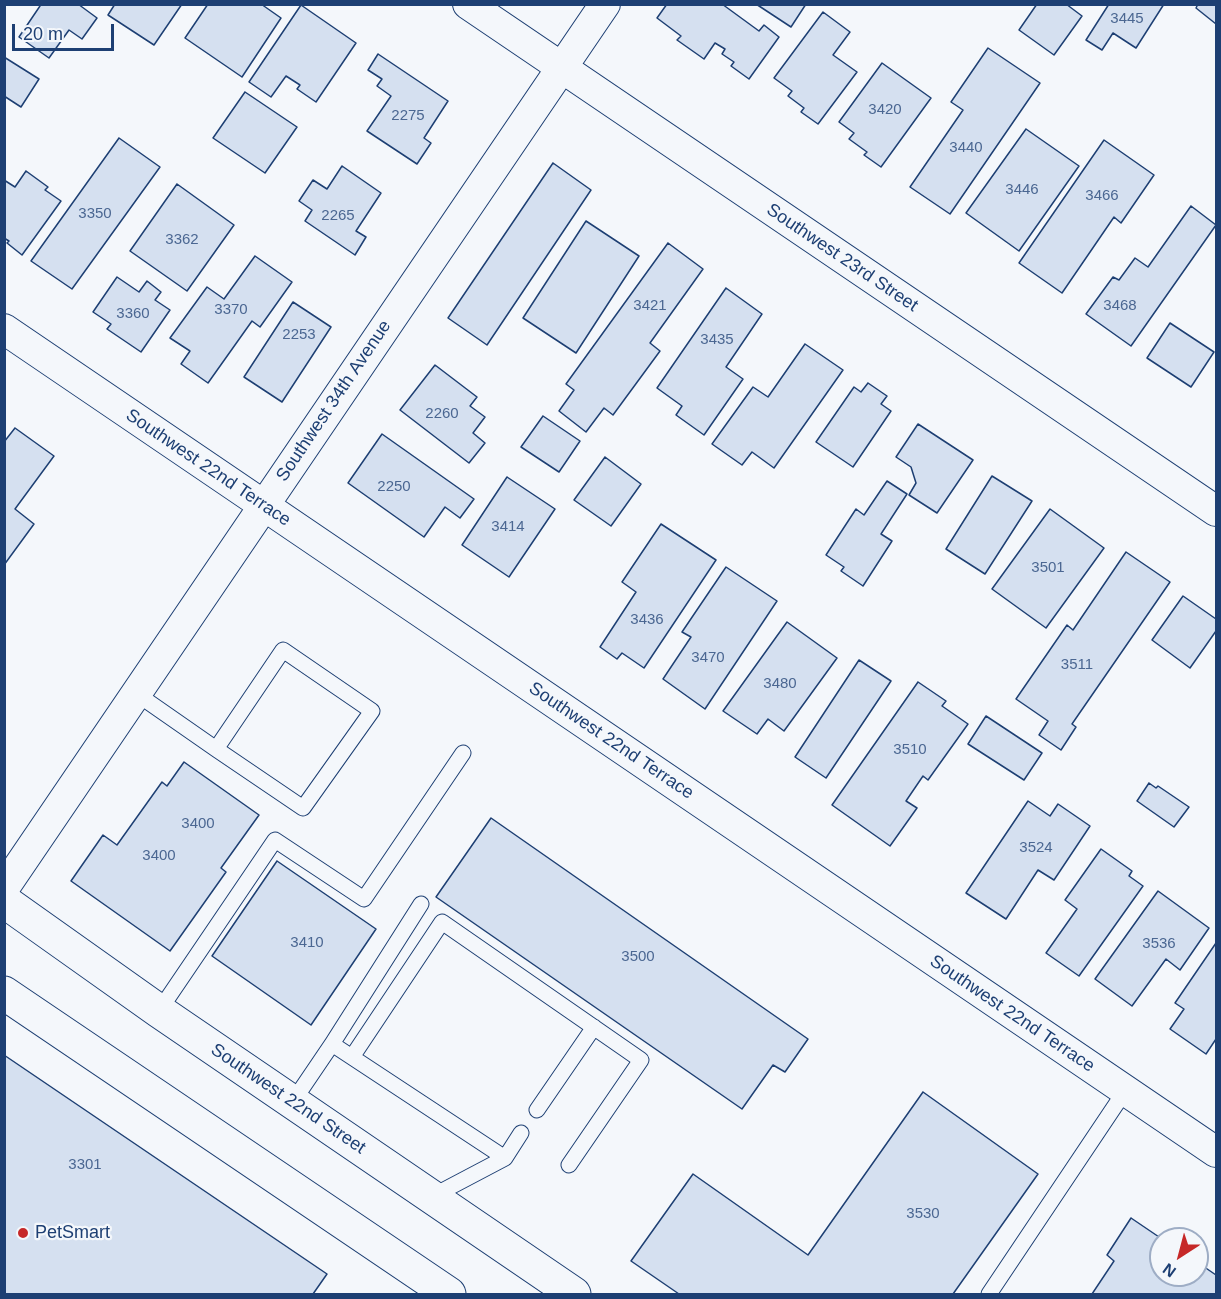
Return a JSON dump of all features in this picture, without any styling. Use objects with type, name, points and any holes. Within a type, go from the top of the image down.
[{"type":"main road","name":"Southwest 22nd Street","points":[[4,901],[159,1011],[574,1294]]},
{"type":"main road","points":[[4,993],[449,1294]]},
{"type":"street","name":"Southwest 23rd Street","points":[[468,4],[1216,511]]},
{"type":"street","name":"Southwest 34th Avenue","points":[[4,888],[605,4]]},
{"type":"street","name":"Southwest 22nd Terrace","points":[[4,329],[1216,1152]]},
{"type":"lane","points":[[137,694],[216,749],[303,808],[372,711],[283,650],[216,749]]},
{"type":"lane","points":[[159,1011],[275,840],[364,899],[463,753]]},
{"type":"lane","points":[[292,1102],[332,1044],[421,904]]},
{"type":"lane","points":[[352,1057],[442,922],[641,1060],[569,1165]]},
{"type":"lane","points":[[537,1110],[594,1027]]},
{"type":"lane","points":[[332,1044],[505,1158]]},
{"type":"lane","points":[[989,1294],[1125,1091]]},
{"type":"lane","points":[[431,1197],[505,1158],[521,1134]]},
{"type":"building","points":[[39,4],[78,4],[97,18],[82,39],[69,30],[49,58],[19,37],[40,6]]},
{"type":"building","points":[[115,4],[182,4],[154,45],[108,15]]},
{"type":"building","points":[[208,4],[261,4],[281,18],[242,77],[185,38]]},
{"type":"building","points":[[667,4],[722,4],[759,31],[764,25],[779,37],[749,79],[731,66],[734,62],[722,54],[725,49],[715,43],[704,59],[677,40],[681,36],[657,18]]},
{"type":"building","points":[[756,4],[806,4],[791,27]]},
{"type":"building","points":[[1037,4],[1066,4],[1082,16],[1054,55],[1019,30]]},
{"type":"building","points":[[1109,4],[1164,4],[1136,48],[1113,33],[1102,50],[1086,40]]},
{"type":"building","points":[[1198,4],[1216,4],[1216,24],[1196,8]]},
{"type":"building","points":[[301,5],[356,43],[316,102],[297,89],[300,85],[286,76],[271,97],[249,82]]},
{"type":"building","points":[[823,12],[850,32],[833,55],[857,72],[818,124],[801,112],[804,108],[788,96],[792,91],[774,78]]},
{"type":"building","points":[[988,48],[1040,83],[950,214],[910,187],[963,110],[951,102]]},
{"type":"building","points":[[378,54],[448,101],[424,138],[431,143],[417,164],[367,131],[391,96],[377,86],[382,79],[368,70]]},
{"type":"building","points":[[4,57],[39,79],[21,107],[4,96]]},
{"type":"building","points":[[882,63],[931,98],[881,167],[864,155],[867,152],[849,139],[854,133],[839,122]]},
{"type":"building","points":[[245,92],[297,127],[265,173],[213,138]]},
{"type":"building","points":[[1026,129],[1079,166],[1019,251],[966,213]]},
{"type":"building","points":[[119,138],[160,167],[72,289],[31,261]]},
{"type":"building","points":[[1104,140],[1154,175],[1121,223],[1114,217],[1062,293],[1019,263]]},
{"type":"building","points":[[553,163],[591,190],[487,345],[448,318]]},
{"type":"building","points":[[342,166],[381,193],[356,231],[366,237],[355,255],[305,221],[312,210],[299,201],[313,180],[327,189]]},
{"type":"building","points":[[26,171],[48,187],[45,190],[61,201],[22,255],[4,238],[4,180],[15,187]]},
{"type":"building","points":[[177,184],[234,225],[187,291],[130,251]]},
{"type":"building","points":[[1191,206],[1216,225],[1131,346],[1086,314],[1113,277],[1119,280],[1135,258],[1148,267]]},
{"type":"building","points":[[586,221],[639,256],[576,353],[523,318]]},
{"type":"building","points":[[668,243],[703,269],[650,343],[660,351],[613,415],[604,408],[586,432],[559,411],[574,390],[566,384]]},
{"type":"building","points":[[255,256],[292,282],[260,327],[252,321],[208,383],[181,364],[190,351],[170,338],[207,287],[224,299]]},
{"type":"building","points":[[117,277],[139,292],[147,281],[161,292],[155,300],[170,310],[141,352],[107,329],[111,324],[93,312]]},
{"type":"building","points":[[726,288],[762,314],[726,367],[743,379],[704,435],[676,415],[682,406],[657,388]]},
{"type":"building","points":[[293,302],[331,327],[282,402],[244,377]]},
{"type":"building","points":[[1170,323],[1214,352],[1191,387],[1147,358]]},
{"type":"building","points":[[805,344],[843,370],[774,468],[752,452],[742,465],[712,444],[753,387],[768,397]]},
{"type":"building","points":[[435,365],[477,397],[470,406],[485,417],[473,433],[485,443],[469,463],[400,410]]},
{"type":"building","points":[[868,383],[887,396],[881,404],[891,411],[853,467],[816,442],[854,387],[861,392]]},
{"type":"building","points":[[543,416],[580,441],[559,472],[521,447]]},
{"type":"building","points":[[918,424],[973,460],[937,513],[909,495],[916,483],[911,467],[896,457]]},
{"type":"building","points":[[15,428],[54,456],[15,509],[34,524],[4,565],[4,442]]},
{"type":"building","points":[[382,434],[474,499],[460,518],[445,507],[424,537],[348,483]]},
{"type":"building","points":[[605,457],[641,484],[611,526],[574,500]]},
{"type":"building","points":[[992,476],[1032,501],[985,574],[946,549]]},
{"type":"building","points":[[507,477],[555,509],[509,577],[462,545]]},
{"type":"building","points":[[887,481],[907,494],[881,534],[892,541],[863,586],[841,571],[844,567],[826,555],[856,509],[864,515]]},
{"type":"building","points":[[1050,509],[1104,548],[1046,628],[992,589]]},
{"type":"building","points":[[661,524],[716,560],[644,668],[622,653],[617,659],[600,647],[636,592],[622,582]]},
{"type":"building","points":[[1126,552],[1170,582],[1072,724],[1076,727],[1061,750],[1039,735],[1048,721],[1016,699],[1067,625],[1073,630]]},
{"type":"building","points":[[726,567],[777,601],[705,709],[663,679],[691,637],[682,632]]},
{"type":"building","points":[[1183,596],[1216,619],[1216,631],[1190,668],[1152,640]]},
{"type":"building","points":[[787,622],[837,658],[784,731],[768,719],[757,734],[723,711]]},
{"type":"building","points":[[859,660],[891,681],[826,778],[795,757]]},
{"type":"building","points":[[918,682],[946,701],[942,706],[968,724],[928,780],[923,776],[906,801],[917,808],[890,846],[832,805]]},
{"type":"building","points":[[986,716],[1042,753],[1024,780],[968,744]]},
{"type":"building","points":[[184,762],[259,815],[221,868],[226,872],[170,951],[71,881],[103,835],[117,845],[162,782],[167,786]]},
{"type":"building","points":[[1149,783],[1156,788],[1158,786],[1189,807],[1174,827],[1137,801]]},
{"type":"building","points":[[1028,801],[1050,816],[1058,804],[1090,826],[1054,880],[1038,870],[1006,919],[966,893]]},
{"type":"building","points":[[491,818],[808,1039],[785,1072],[773,1065],[742,1109],[436,897]]},
{"type":"building","points":[[1101,849],[1132,871],[1129,876],[1143,886],[1079,976],[1046,953],[1077,909],[1065,900]]},
{"type":"building","points":[[277,861],[376,929],[311,1025],[212,956]]},
{"type":"building","points":[[1158,891],[1209,928],[1180,970],[1166,959],[1132,1006],[1095,979]]},
{"type":"building","points":[[1216,943],[1216,1039],[1206,1054],[1170,1029],[1184,1009],[1175,1003]]},
{"type":"building","points":[[4,1055],[327,1274],[313,1294],[4,1294]]},
{"type":"building","points":[[923,1092],[1038,1174],[953,1294],[679,1294],[631,1261],[693,1174],[808,1255]]},
{"type":"building","points":[[1131,1218],[1149,1230],[1149,1287],[1209,1287],[1209,1270],[1216,1275],[1216,1294],[1092,1294],[1114,1261],[1107,1255]]},
{"type":"place","name":"PetSmart","points":[[23,1233]]}]
